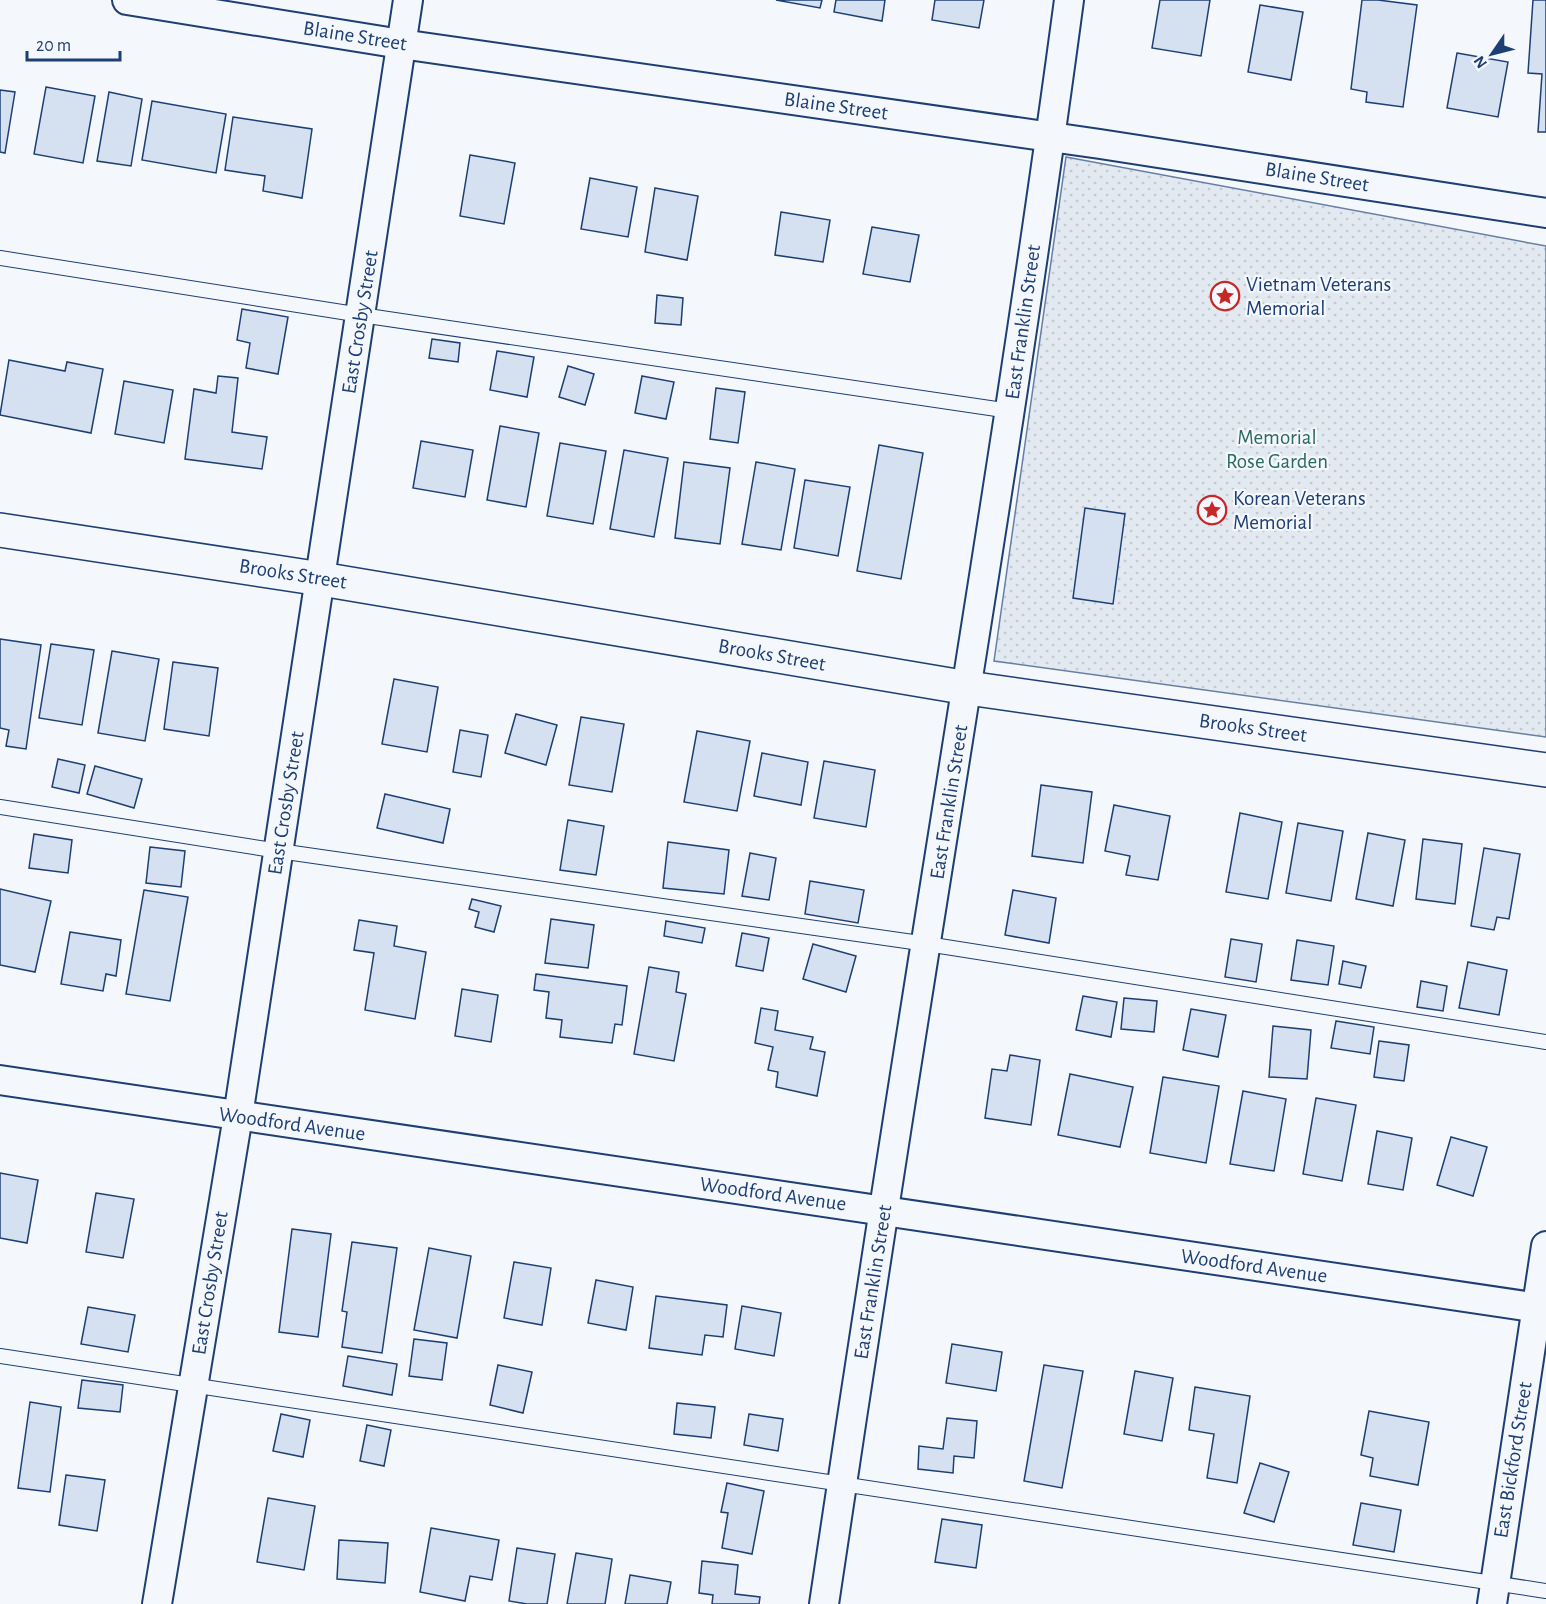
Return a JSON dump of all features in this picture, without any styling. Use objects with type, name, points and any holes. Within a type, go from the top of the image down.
[{"type":"highway","name":"Brooks Street","points":[[0,530],[321,579],[968,688],[1546,770]]},
{"type":"street","name":"Blaine Street","points":[[127,0],[401,44],[1051,137],[1546,213]]},
{"type":"street","name":"East Crosby Street","points":[[157,1604],[238,1116],[408,0]]},
{"type":"street","name":"East Franklin Street","points":[[824,1604],[883,1210],[968,688],[1051,137],[1069,0]]},
{"type":"street","name":"Woodford Avenue","points":[[0,1080],[1541,1308]]},
{"type":"street","name":"East Bickford Street","points":[[1493,1594],[1541,1308],[1546,1245]]},
{"type":"lane","points":[[0,258],[361,315],[1010,411]]},
{"type":"lane","points":[[0,807],[279,851],[927,944],[1546,1042]]},
{"type":"lane","points":[[0,1356],[842,1485],[1493,1594],[1546,1591]]},
{"type":"green space","name":"Memorial Rose Garden","points":[[1066,157],[1546,246],[1546,737],[994,661]]},
{"type":"building","points":[[776,0],[822,0],[820,8]]},
{"type":"building","points":[[836,0],[885,0],[882,21],[834,12]]},
{"type":"building","points":[[935,0],[984,0],[979,28],[932,20]]},
{"type":"building","points":[[1160,0],[1210,0],[1201,56],[1152,48]]},
{"type":"building","points":[[1362,0],[1417,5],[1403,107],[1366,102],[1367,92],[1351,89]]},
{"type":"building","points":[[1533,0],[1546,0],[1546,132],[1538,132],[1542,74],[1528,73]]},
{"type":"building","points":[[1260,5],[1303,12],[1291,80],[1248,72]]},
{"type":"building","points":[[1457,53],[1508,62],[1498,117],[1447,108]]},
{"type":"building","points":[[46,87],[95,96],[83,163],[34,154]]},
{"type":"building","points":[[0,90],[15,92],[5,153],[0,152]]},
{"type":"building","points":[[109,92],[142,99],[131,166],[97,161]]},
{"type":"building","points":[[152,101],[226,114],[216,173],[142,160]]},
{"type":"building","points":[[233,117],[312,129],[302,198],[263,191],[265,176],[225,170]]},
{"type":"building","points":[[470,155],[515,163],[504,224],[460,216]]},
{"type":"building","points":[[590,178],[637,187],[628,237],[581,229]]},
{"type":"building","points":[[655,188],[698,196],[687,260],[645,252]]},
{"type":"building","points":[[781,212],[830,220],[823,262],[775,255]]},
{"type":"building","points":[[872,227],[919,235],[910,282],[863,274]]},
{"type":"building","points":[[657,295],[683,298],[681,325],[655,323]]},
{"type":"building","points":[[242,309],[288,317],[278,374],[246,368],[250,343],[237,340]]},
{"type":"building","points":[[432,339],[460,343],[458,362],[429,358]]},
{"type":"building","points":[[497,351],[534,357],[527,397],[490,390]]},
{"type":"building","points":[[9,360],[65,371],[67,362],[103,369],[91,433],[0,415]]},
{"type":"building","points":[[568,366],[594,374],[585,405],[559,397]]},
{"type":"building","points":[[218,376],[238,378],[232,432],[267,437],[262,469],[185,459],[194,389],[216,393]]},
{"type":"building","points":[[642,376],[674,382],[666,419],[635,413]]},
{"type":"building","points":[[124,381],[173,390],[164,443],[115,434]]},
{"type":"building","points":[[716,388],[745,392],[738,443],[710,439]]},
{"type":"building","points":[[500,426],[539,433],[526,507],[487,500]]},
{"type":"building","points":[[421,441],[473,450],[465,497],[413,488]]},
{"type":"building","points":[[560,443],[606,451],[593,524],[547,516]]},
{"type":"building","points":[[879,445],[923,453],[901,579],[857,571]]},
{"type":"building","points":[[624,450],[668,458],[654,537],[610,529]]},
{"type":"building","points":[[684,462],[730,468],[720,544],[675,538]]},
{"type":"building","points":[[756,462],[795,469],[781,550],[742,544]]},
{"type":"building","points":[[805,480],[850,487],[838,556],[794,548]]},
{"type":"building","points":[[1085,508],[1125,514],[1113,604],[1073,598]]},
{"type":"building","points":[[0,639],[41,645],[26,749],[6,746],[9,730],[0,728]]},
{"type":"building","points":[[51,644],[94,650],[82,725],[39,718]]},
{"type":"building","points":[[112,651],[159,659],[145,741],[98,733]]},
{"type":"building","points":[[173,662],[218,668],[209,736],[164,729]]},
{"type":"building","points":[[394,679],[438,687],[427,752],[382,744]]},
{"type":"building","points":[[516,714],[557,725],[546,765],[505,753]]},
{"type":"building","points":[[581,717],[624,724],[612,792],[569,785]]},
{"type":"building","points":[[460,730],[488,735],[481,777],[453,772]]},
{"type":"building","points":[[697,731],[750,741],[737,811],[684,802]]},
{"type":"building","points":[[762,753],[808,762],[801,805],[754,796]]},
{"type":"building","points":[[58,759],[85,765],[79,793],[52,787]]},
{"type":"building","points":[[824,761],[875,770],[866,827],[814,818]]},
{"type":"building","points":[[95,766],[142,779],[134,808],[87,794]]},
{"type":"building","points":[[1041,785],[1092,792],[1083,863],[1032,856]]},
{"type":"building","points":[[385,794],[450,809],[443,843],[377,828]]},
{"type":"building","points":[[1114,805],[1170,816],[1158,880],[1126,875],[1130,856],[1105,851]]},
{"type":"building","points":[[1240,813],[1282,822],[1268,899],[1226,892]]},
{"type":"building","points":[[568,820],[604,826],[596,875],[560,870]]},
{"type":"building","points":[[1298,823],[1343,831],[1331,901],[1286,893]]},
{"type":"building","points":[[1368,833],[1405,840],[1393,906],[1356,899]]},
{"type":"building","points":[[34,834],[72,840],[68,873],[29,868]]},
{"type":"building","points":[[1423,839],[1462,844],[1455,904],[1416,899]]},
{"type":"building","points":[[668,842],[729,850],[724,894],[663,888]]},
{"type":"building","points":[[150,847],[185,851],[181,887],[146,883]]},
{"type":"building","points":[[1484,848],[1520,854],[1509,919],[1497,917],[1494,930],[1471,926]]},
{"type":"building","points":[[750,853],[776,858],[769,900],[742,896]]},
{"type":"building","points":[[810,881],[864,890],[858,923],[805,914]]},
{"type":"building","points":[[0,889],[51,901],[35,972],[0,965]]},
{"type":"building","points":[[144,890],[188,897],[170,1001],[126,994]]},
{"type":"building","points":[[1013,890],[1056,898],[1049,943],[1005,935]]},
{"type":"building","points":[[472,899],[501,906],[494,932],[475,927],[479,912],[469,909]]},
{"type":"building","points":[[551,919],[594,925],[588,968],[545,963]]},
{"type":"building","points":[[359,920],[397,926],[394,946],[426,952],[415,1019],[365,1010],[374,953],[354,950]]},
{"type":"building","points":[[666,921],[705,928],[702,943],[664,936]]},
{"type":"building","points":[[70,932],[121,940],[116,976],[106,974],[103,991],[61,984]]},
{"type":"building","points":[[742,933],[769,938],[763,971],[736,966]]},
{"type":"building","points":[[1231,939],[1262,944],[1256,982],[1225,977]]},
{"type":"building","points":[[1297,940],[1334,946],[1328,985],[1291,980]]},
{"type":"building","points":[[813,944],[856,956],[846,992],[803,979]]},
{"type":"building","points":[[1343,961],[1366,966],[1361,988],[1339,984]]},
{"type":"building","points":[[1468,962],[1507,970],[1499,1015],[1459,1008]]},
{"type":"building","points":[[649,967],[679,972],[676,992],[686,994],[674,1061],[634,1054]]},
{"type":"building","points":[[536,974],[627,986],[622,1025],[615,1024],[612,1043],[560,1037],[562,1020],[546,1018],[549,992],[534,990]]},
{"type":"building","points":[[1421,981],[1447,986],[1443,1011],[1417,1007]]},
{"type":"building","points":[[462,989],[498,995],[491,1042],[455,1036]]},
{"type":"building","points":[[1083,996],[1117,1002],[1111,1037],[1076,1030]]},
{"type":"building","points":[[1124,998],[1157,1001],[1154,1032],[1121,1029]]},
{"type":"building","points":[[761,1008],[778,1011],[775,1030],[813,1037],[810,1049],[825,1052],[817,1096],[776,1087],[778,1072],[768,1070],[773,1047],[755,1043]]},
{"type":"building","points":[[1191,1009],[1226,1015],[1218,1057],[1183,1050]]},
{"type":"building","points":[[1336,1021],[1374,1027],[1370,1054],[1331,1048]]},
{"type":"building","points":[[1273,1026],[1311,1030],[1307,1079],[1269,1077]]},
{"type":"building","points":[[1379,1041],[1409,1045],[1404,1081],[1374,1077]]},
{"type":"building","points":[[1010,1055],[1040,1060],[1031,1125],[985,1118],[992,1069],[1007,1071]]},
{"type":"building","points":[[1070,1074],[1133,1087],[1120,1147],[1058,1135]]},
{"type":"building","points":[[1163,1077],[1219,1086],[1206,1163],[1150,1153]]},
{"type":"building","points":[[1243,1091],[1286,1099],[1274,1171],[1230,1164]]},
{"type":"building","points":[[1316,1098],[1356,1105],[1342,1181],[1303,1174]]},
{"type":"building","points":[[1377,1131],[1412,1138],[1403,1190],[1368,1184]]},
{"type":"building","points":[[1451,1137],[1487,1147],[1473,1196],[1437,1185]]},
{"type":"building","points":[[0,1173],[38,1180],[27,1243],[0,1238]]},
{"type":"building","points":[[96,1193],[134,1199],[123,1258],[86,1252]]},
{"type":"building","points":[[292,1229],[331,1234],[318,1337],[279,1332]]},
{"type":"building","points":[[352,1242],[397,1248],[382,1353],[342,1347],[347,1312],[342,1311]]},
{"type":"building","points":[[429,1248],[471,1256],[457,1338],[414,1330]]},
{"type":"building","points":[[514,1262],[551,1268],[542,1325],[504,1318]]},
{"type":"building","points":[[596,1280],[633,1287],[626,1330],[588,1323]]},
{"type":"building","points":[[656,1296],[727,1305],[723,1337],[705,1335],[702,1355],[649,1348]]},
{"type":"building","points":[[742,1306],[781,1313],[774,1356],[735,1349]]},
{"type":"building","points":[[88,1307],[135,1315],[128,1352],[81,1344]]},
{"type":"building","points":[[414,1339],[447,1343],[442,1380],[409,1376]]},
{"type":"building","points":[[952,1344],[1002,1352],[996,1391],[946,1383]]},
{"type":"building","points":[[348,1356],[397,1364],[392,1395],[343,1386]]},
{"type":"building","points":[[498,1365],[532,1372],[523,1413],[490,1405]]},
{"type":"building","points":[[1044,1365],[1083,1371],[1062,1488],[1024,1481]]},
{"type":"building","points":[[1135,1371],[1173,1378],[1162,1441],[1124,1434]]},
{"type":"building","points":[[82,1380],[123,1385],[120,1412],[78,1408]]},
{"type":"building","points":[[1195,1387],[1250,1396],[1237,1483],[1207,1478],[1214,1434],[1189,1430]]},
{"type":"building","points":[[30,1402],[61,1407],[50,1492],[18,1488]]},
{"type":"building","points":[[677,1403],[715,1407],[711,1438],[674,1434]]},
{"type":"building","points":[[1369,1411],[1429,1422],[1418,1485],[1370,1476],[1373,1458],[1361,1455]]},
{"type":"building","points":[[281,1414],[310,1420],[303,1457],[273,1451]]},
{"type":"building","points":[[749,1414],[783,1419],[778,1451],[744,1445]]},
{"type":"building","points":[[947,1418],[977,1421],[974,1458],[954,1456],[953,1473],[918,1469],[919,1446],[943,1449]]},
{"type":"building","points":[[367,1425],[391,1430],[384,1466],[360,1461]]},
{"type":"building","points":[[1260,1463],[1289,1472],[1274,1522],[1244,1513]]},
{"type":"building","points":[[66,1475],[105,1480],[97,1531],[59,1525]]},
{"type":"building","points":[[727,1483],[764,1491],[752,1554],[722,1548],[728,1513],[721,1512]]},
{"type":"building","points":[[268,1498],[315,1506],[304,1570],[257,1562]]},
{"type":"building","points":[[1361,1503],[1401,1510],[1394,1552],[1353,1545]]},
{"type":"building","points":[[942,1519],[982,1525],[976,1568],[935,1562]]},
{"type":"building","points":[[431,1528],[499,1540],[492,1580],[470,1576],[465,1601],[420,1592]]},
{"type":"building","points":[[339,1540],[388,1543],[385,1583],[337,1579]]},
{"type":"building","points":[[517,1548],[555,1554],[547,1604],[509,1601]]},
{"type":"building","points":[[576,1553],[612,1559],[605,1604],[567,1604]]},
{"type":"building","points":[[702,1561],[738,1565],[735,1594],[760,1597],[759,1604],[712,1604],[713,1595],[699,1593]]},
{"type":"building","points":[[630,1575],[671,1582],[667,1604],[625,1604]]},
{"type":"place","name":"Vietnam Veterans Memorial","points":[[1225,296]]},
{"type":"place","name":"Korean Veterans Memorial","points":[[1212,510]]}]
